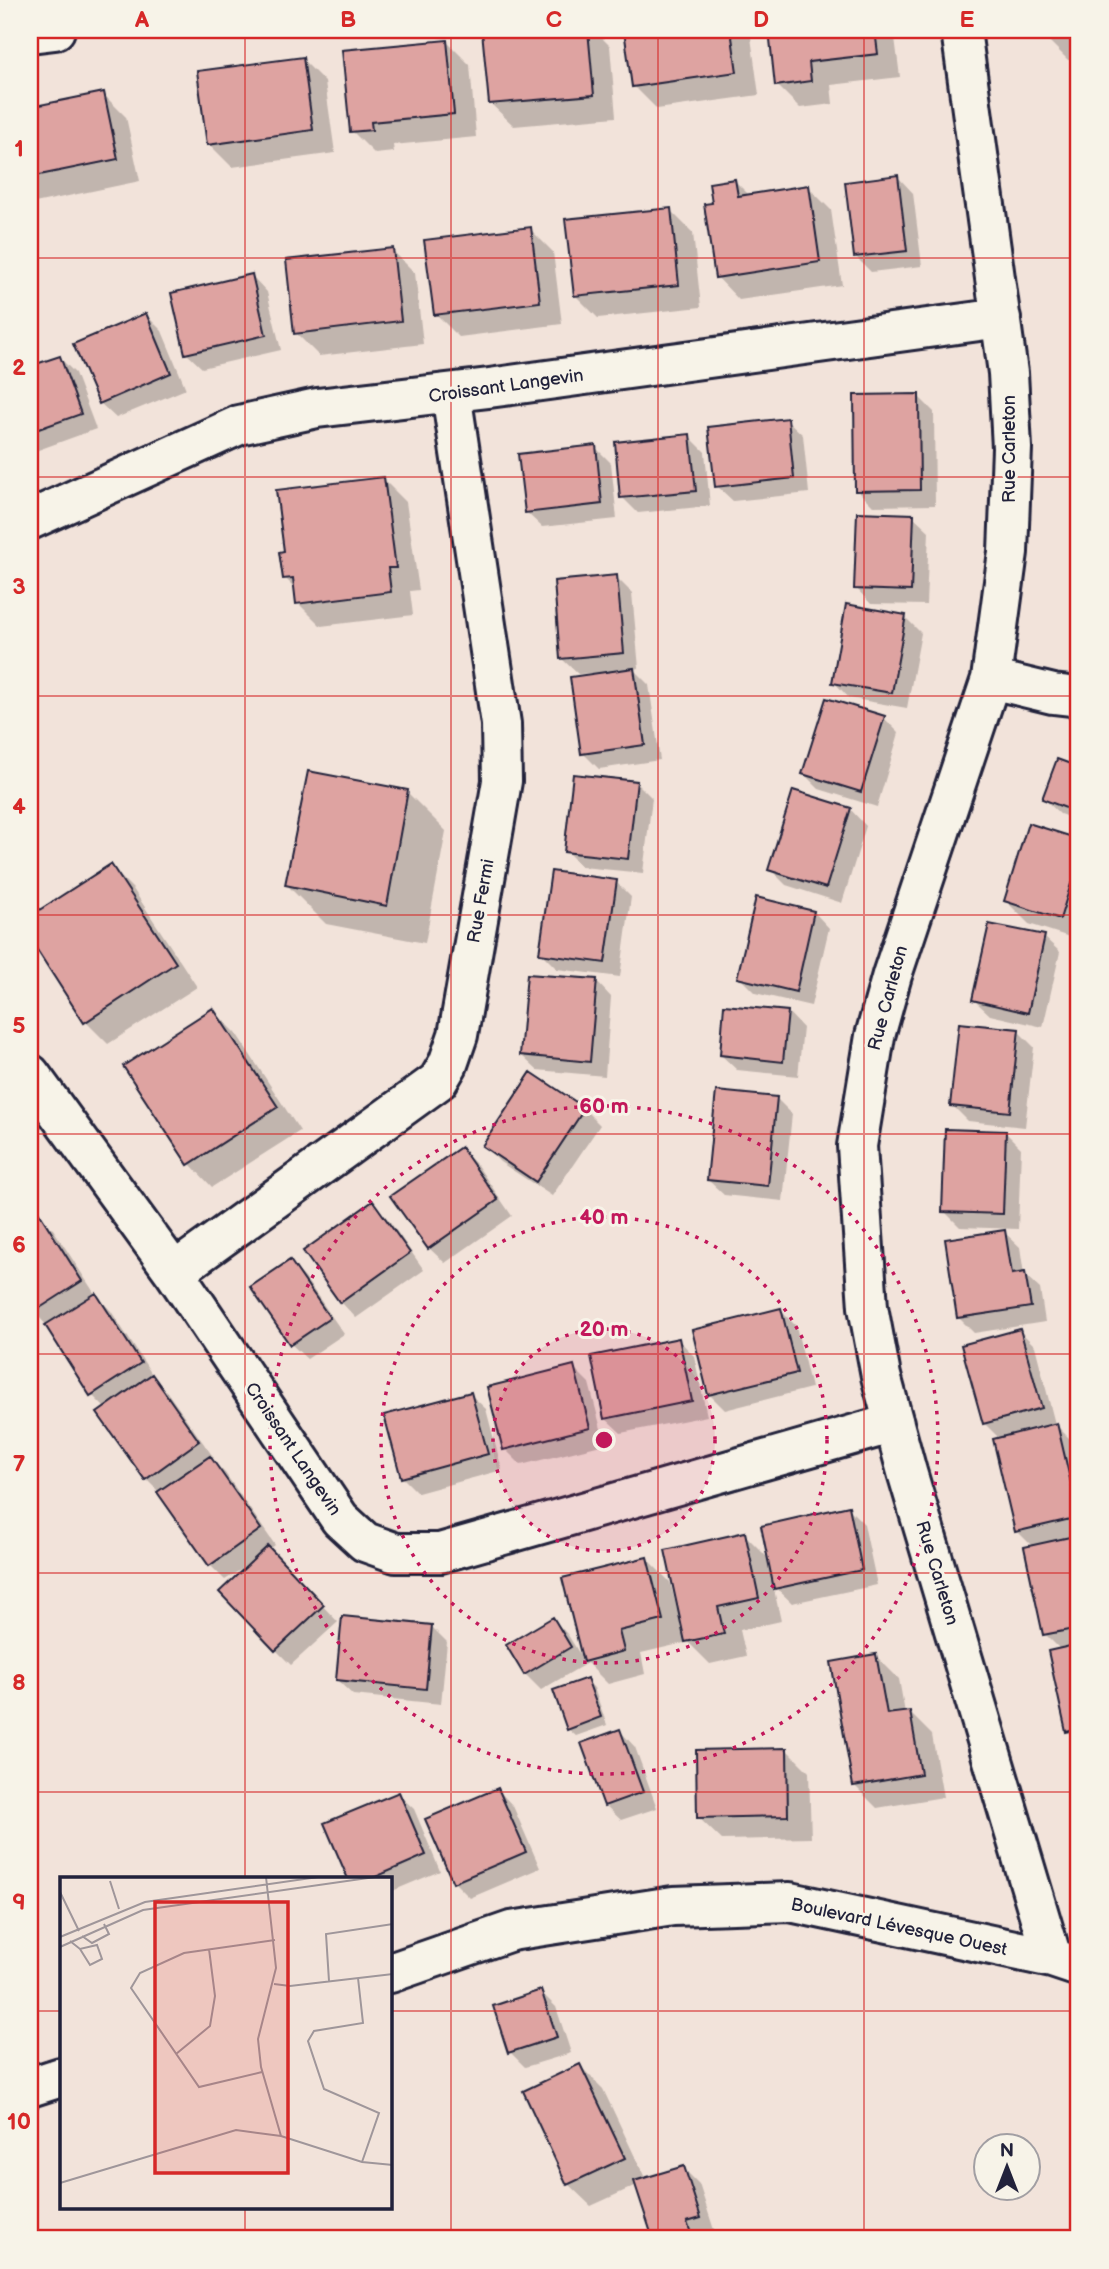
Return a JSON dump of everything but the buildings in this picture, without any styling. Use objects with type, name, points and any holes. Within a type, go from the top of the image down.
[{"type":"street","points":[[30,33],[55,30]]},
{"type":"street","name":"Rue Carleton","points":[[961,30],[1009,373],[1012,448],[1008,552],[991,679],[892,975],[875,1035],[857,1146],[868,1307],[881,1376],[1066,1963]]},
{"type":"street","name":"Croissant Langevin","points":[[30,520],[239,425],[317,408],[451,393],[1001,318]]},
{"type":"street","name":"Rue Fermi","points":[[174,1272],[438,1081],[448,1064],[458,1035],[502,781],[501,724],[451,393]]},
{"type":"street","points":[[991,679],[1053,694],[1079,697]]},
{"type":"street","name":"Croissant Langevin","points":[[30,1074],[174,1272],[340,1519],[365,1542],[396,1553],[440,1553],[894,1423]]},
{"type":"street","name":"Boulevard Lévesque Ouest","points":[[392,1972],[511,1931],[673,1906],[790,1902],[1066,1963]]},
{"type":"street","points":[[30,2087],[60,2077]]}]
